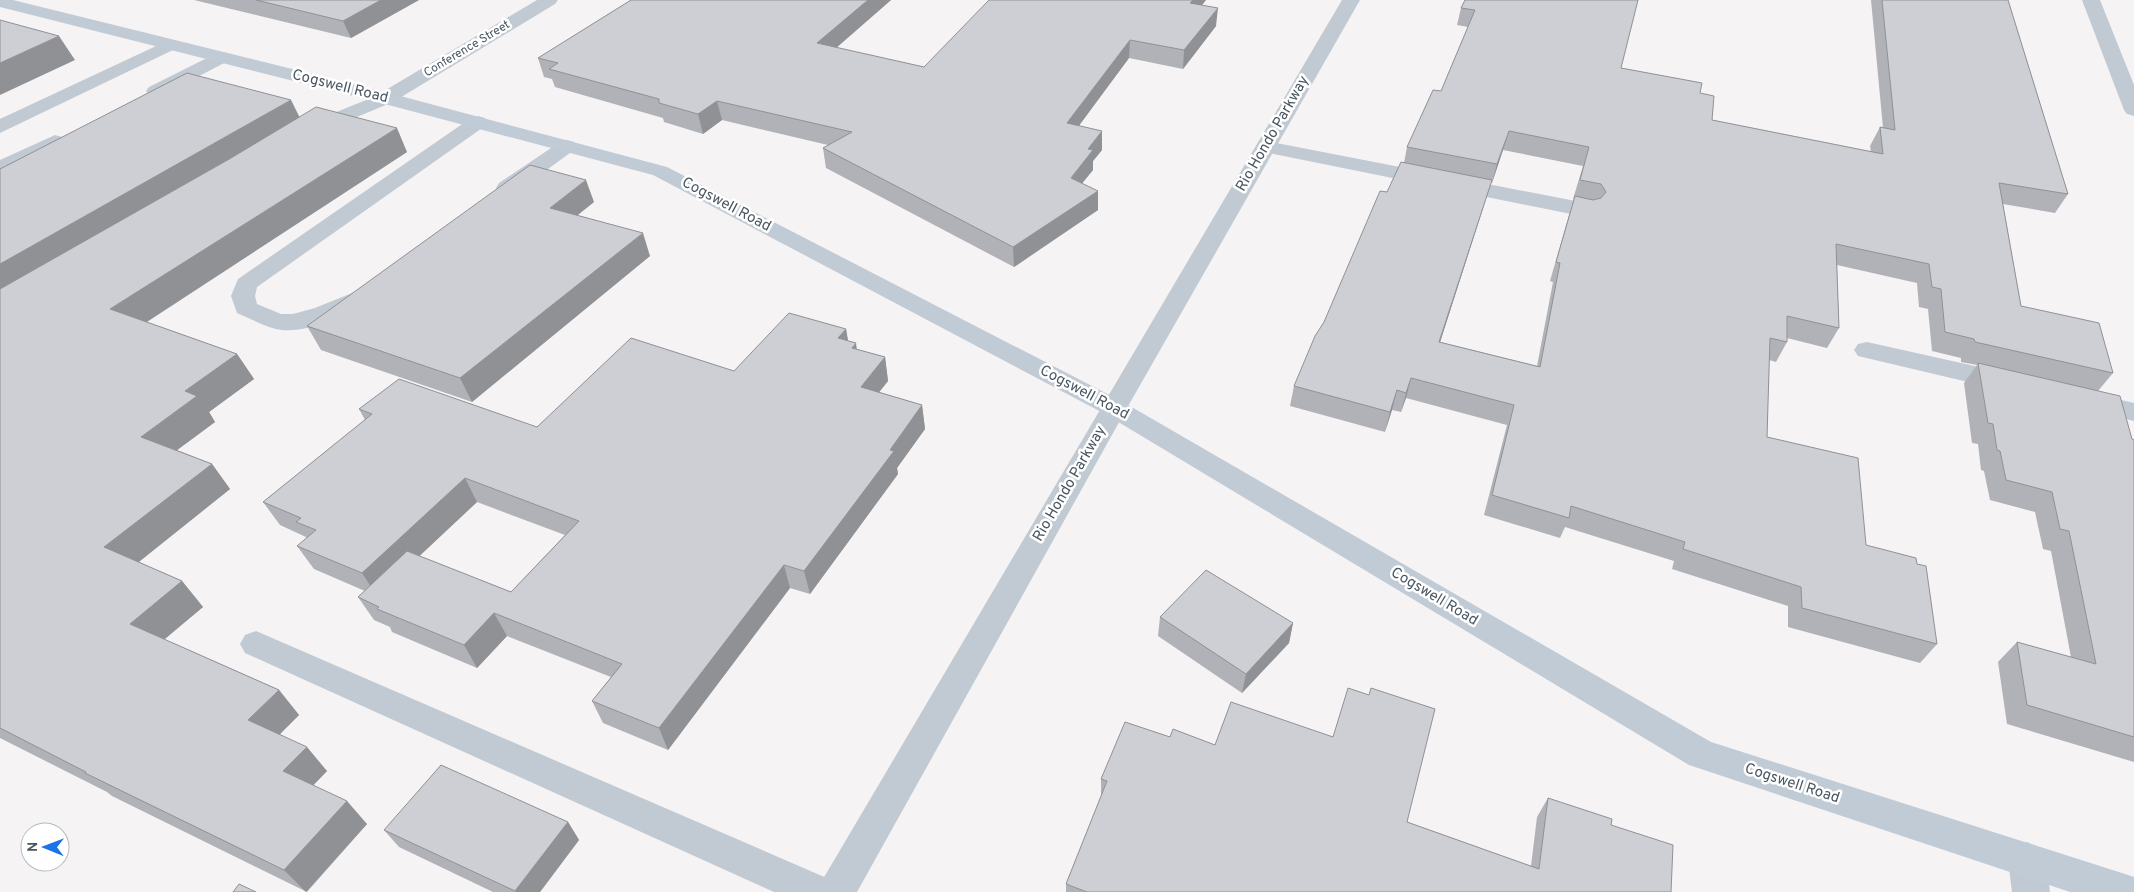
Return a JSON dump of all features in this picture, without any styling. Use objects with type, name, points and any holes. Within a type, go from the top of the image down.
[{"type":"street","name":"Conference Street","points":[[292,141],[317,126],[386,98],[549,0]]},
{"type":"street","name":"Rio Hondo Parkway","points":[[836,892],[1351,0]]},
{"type":"street","points":[[2092,0],[2134,110]]},
{"type":"street","name":"Cogswell Road","points":[[0,2],[386,98],[660,171],[1114,408],[1701,754],[2029,876],[2125,892]]},
{"type":"street","points":[[0,127],[169,45]]},
{"type":"street","points":[[139,99],[219,58]]},
{"type":"street","points":[[380,284],[364,295],[342,306],[310,318],[282,322],[246,308],[242,296],[246,284],[478,122]]},
{"type":"street","points":[[0,168],[70,134]]},
{"type":"street","points":[[487,202],[567,146]]},
{"type":"street","points":[[1266,147],[1586,210]]},
{"type":"street","points":[[1867,350],[2028,388]]},
{"type":"street","points":[[2066,396],[2134,412]]},
{"type":"street","points":[[256,644],[816,892]]},
{"type":"building","points":[[256,0],[381,0],[343,21]]},
{"type":"building","points":[[631,0],[868,0],[817,43],[924,67],[989,0],[1193,0],[1190,3],[1218,8],[1184,50],[1130,40],[1067,123],[1102,131],[1088,149],[1093,150],[1071,178],[1098,191],[1013,247],[823,148],[852,132],[717,101],[698,114],[659,103],[659,99],[549,69],[558,63],[538,58]]},
{"type":"building","points":[[1465,0],[1638,0],[1621,68],[1702,83],[1700,93],[1714,96],[1712,120],[1883,154],[1880,127],[1895,130],[1882,0],[2008,0],[2068,194],[1999,183],[2021,306],[2099,323],[2113,373],[1975,342],[1974,339],[1945,332],[1941,289],[1932,287],[1929,264],[1836,244],[1839,328],[1787,316],[1787,342],[1770,338],[1767,437],[1858,458],[1866,545],[1916,558],[1917,564],[1926,566],[1937,644],[1802,608],[1801,587],[1683,549],[1685,542],[1571,506],[1569,518],[1492,495],[1514,405],[1411,378],[1406,393],[1397,390],[1390,412],[1294,386],[1315,336],[1324,322],[1380,191],[1387,192],[1401,162],[1492,180],[1439,342],[1540,367],[1560,263],[1556,262],[1575,196],[1593,200],[1601,198],[1606,192],[1601,184],[1580,180],[1589,147],[1509,131],[1497,164],[1407,147],[1433,90],[1441,91],[1475,10],[1461,8]]},
{"type":"building","points":[[0,20],[59,36],[0,63]]},
{"type":"building","points":[[187,73],[291,100],[0,264],[0,169]]},
{"type":"building","points":[[316,107],[397,128],[110,309],[237,354],[185,391],[197,396],[141,437],[212,464],[104,547],[182,581],[130,624],[279,690],[248,720],[307,747],[283,771],[347,801],[284,870],[85,773],[0,728],[0,289],[231,158]]},
{"type":"building","points":[[530,165],[586,180],[550,208],[643,233],[460,378],[307,326]]},
{"type":"building","points":[[789,313],[846,329],[838,338],[856,343],[852,348],[885,357],[861,387],[922,405],[890,450],[894,451],[804,571],[784,565],[659,728],[592,701],[622,664],[494,613],[464,645],[377,609],[379,607],[358,597],[407,551],[511,592],[579,521],[465,478],[362,573],[297,546],[316,530],[296,522],[301,518],[263,502],[372,414],[359,409],[399,379],[537,427],[631,338],[734,371]]},
{"type":"building","points":[[1978,363],[2120,396],[2132,439],[2134,440],[2134,737],[2027,705],[2017,642],[2096,664],[2069,531],[2060,529],[2052,492],[2006,480],[2000,451],[1997,450],[1993,424],[1988,423]]},
{"type":"building","points":[[1206,570],[1293,623],[1246,674],[1160,617]]},
{"type":"building","points":[[1348,688],[1369,695],[1371,688],[1435,709],[1407,822],[1539,869],[1548,798],[1612,819],[1611,825],[1673,845],[1671,892],[1087,892],[1066,884],[1107,781],[1101,779],[1125,722],[1170,737],[1173,729],[1215,745],[1231,702],[1333,737]]},
{"type":"building","points":[[441,765],[568,822],[515,891],[384,830]]},
{"type":"building","points":[[239,884],[256,892],[233,892]]}]
